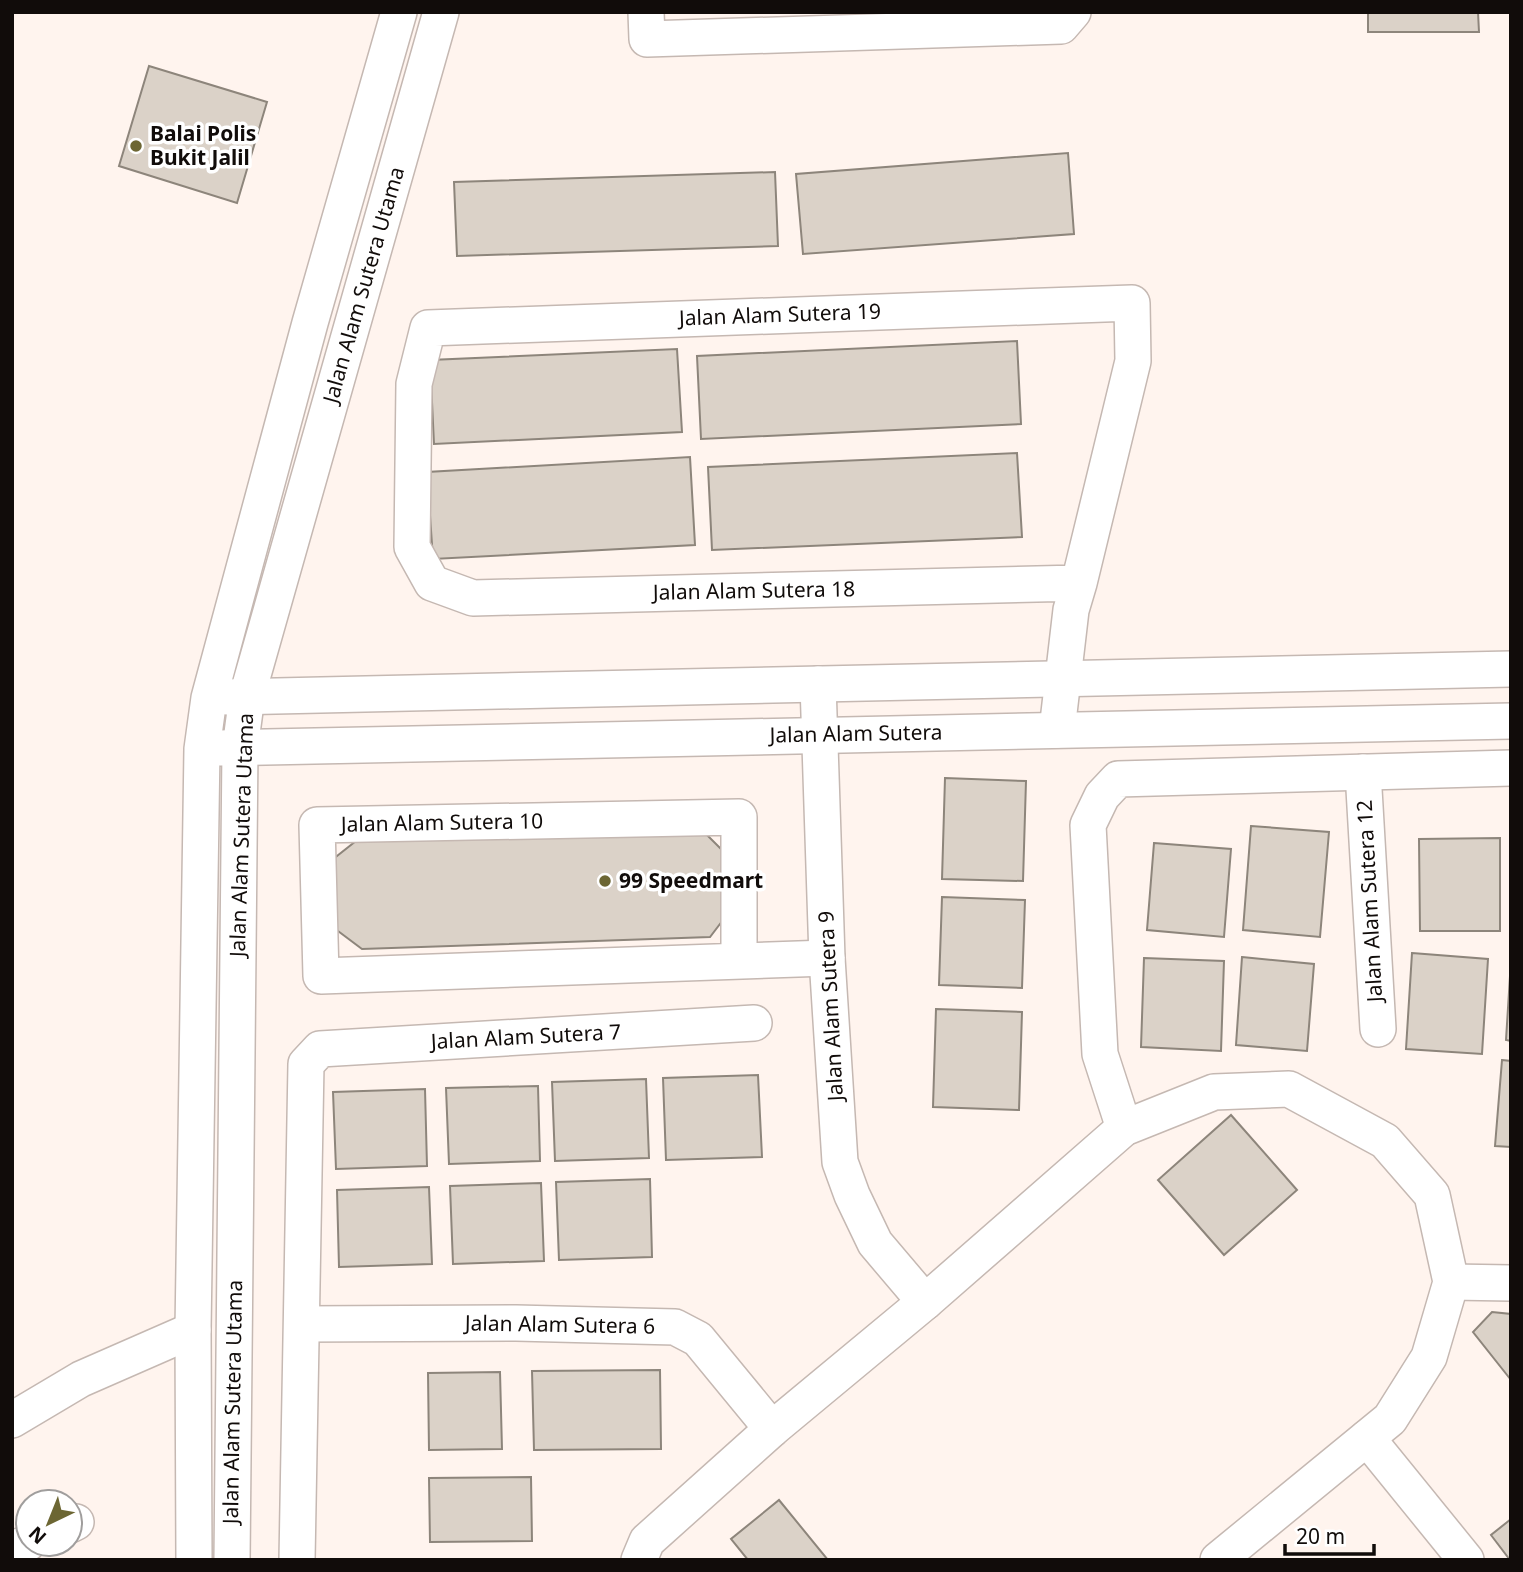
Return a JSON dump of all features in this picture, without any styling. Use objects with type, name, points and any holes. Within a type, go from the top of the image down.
[{"type":"street","name":"Jalan Alam Sutera Utama","points":[[194,1560],[192,1330],[202,749],[209,698],[310,323],[399,12]]},
{"type":"street","name":"Jalan Alam Sutera Utama","points":[[232,1560],[240,748],[247,696],[441,12]]},
{"type":"street","points":[[647,26],[1061,26],[1073,12]]},
{"type":"street","name":"Jalan Alam Sutera 19","points":[[432,583],[412,547],[414,384],[428,328],[1132,303],[1133,361],[1079,583]]},
{"type":"street","name":"Jalan Alam Sutera 18","points":[[432,583],[473,598],[1079,583]]},
{"type":"street","points":[[1057,730],[1071,610],[1079,583]]},
{"type":"street","points":[[209,698],[1511,669]]},
{"type":"street","name":"Jalan Alam Sutera 9","points":[[818,684],[827,958],[840,1162],[875,1243],[925,1302]]},
{"type":"street","name":"Jalan Alam Sutera","points":[[202,749],[1511,721]]},
{"type":"street","points":[[1124,1128],[1100,1054],[1088,825],[1102,796],[1118,779],[1511,768]]},
{"type":"street","name":"Jalan Alam Sutera 12","points":[[1363,772],[1378,1030]]},
{"type":"street","name":"Jalan Alam Sutera 10","points":[[739,961],[739,817],[317,825],[321,976],[827,958]]},
{"type":"street","name":"Jalan Alam Sutera 7","points":[[303,1325],[306,1064],[320,1049],[754,1023]]},
{"type":"street","points":[[639,1560],[647,1541],[772,1429],[925,1302],[1124,1128],[1214,1092],[1289,1089],[1385,1141],[1432,1195],[1451,1282],[1429,1357],[1390,1419],[1218,1560]]},
{"type":"street","points":[[1451,1282],[1511,1283]]},
{"type":"street","name":"Jalan Alam Sutera 6","points":[[303,1325],[516,1322],[675,1327],[698,1339],[772,1429]]},
{"type":"street","points":[[297,1560],[303,1325]]},
{"type":"street","points":[[12,1420],[81,1379],[192,1330]]},
{"type":"street","points":[[1367,1438],[1466,1560]]},
{"type":"building","points":[[1368,12],[1478,12],[1479,32],[1368,32]]},
{"type":"building","points":[[149,66],[267,102],[237,203],[119,166]]},
{"type":"building","points":[[1068,153],[1074,234],[803,254],[796,174]]},
{"type":"building","points":[[775,172],[778,246],[457,256],[454,182]]},
{"type":"building","points":[[1017,341],[1021,424],[701,439],[697,356]]},
{"type":"building","points":[[677,349],[682,432],[434,444],[430,360]]},
{"type":"building","points":[[1017,453],[1022,537],[712,550],[708,467]]},
{"type":"building","points":[[690,457],[695,545],[433,559],[427,472]]},
{"type":"building","points":[[945,778],[1026,781],[1023,881],[942,879]]},
{"type":"building","points":[[1251,826],[1329,832],[1320,937],[1243,930]]},
{"type":"building","points":[[706,834],[724,852],[726,916],[710,937],[362,949],[334,928],[332,860],[361,837]]},
{"type":"building","points":[[1500,838],[1500,931],[1420,931],[1419,839]]},
{"type":"building","points":[[1154,843],[1231,849],[1224,937],[1147,930]]},
{"type":"building","points":[[942,897],[1025,900],[1022,988],[939,985]]},
{"type":"building","points":[[1412,953],[1488,959],[1482,1054],[1406,1049]]},
{"type":"building","points":[[1242,957],[1314,964],[1307,1051],[1236,1045]]},
{"type":"building","points":[[1144,958],[1224,961],[1221,1051],[1141,1047]]},
{"type":"building","points":[[1511,960],[1511,1041],[1506,1040]]},
{"type":"building","points":[[936,1009],[1022,1012],[1019,1110],[933,1107]]},
{"type":"building","points":[[1502,1060],[1511,1061],[1511,1147],[1495,1146]]},
{"type":"building","points":[[758,1075],[762,1157],[666,1160],[663,1078]]},
{"type":"building","points":[[646,1079],[649,1158],[555,1161],[552,1082]]},
{"type":"building","points":[[538,1086],[540,1161],[449,1164],[446,1088]]},
{"type":"building","points":[[425,1089],[427,1166],[336,1169],[333,1092]]},
{"type":"building","points":[[1231,1115],[1297,1190],[1224,1255],[1158,1180]]},
{"type":"building","points":[[650,1179],[652,1257],[559,1260],[556,1182]]},
{"type":"building","points":[[541,1183],[544,1261],[453,1264],[450,1186]]},
{"type":"building","points":[[429,1187],[432,1264],[339,1267],[337,1190]]},
{"type":"building","points":[[1492,1312],[1511,1314],[1511,1380],[1473,1332]]},
{"type":"building","points":[[660,1370],[661,1449],[534,1450],[532,1371]]},
{"type":"building","points":[[500,1372],[502,1449],[429,1450],[428,1373]]},
{"type":"building","points":[[531,1477],[532,1541],[430,1542],[429,1478]]},
{"type":"building","points":[[779,1500],[828,1560],[748,1560],[731,1539]]},
{"type":"building","points":[[1511,1519],[1511,1560],[1510,1560],[1491,1535]]},
{"type":"place","name":"Balai Polis Bukit Jalil","points":[[136,146]]},
{"type":"place","name":"99 Speedmart","points":[[605,881]]}]
